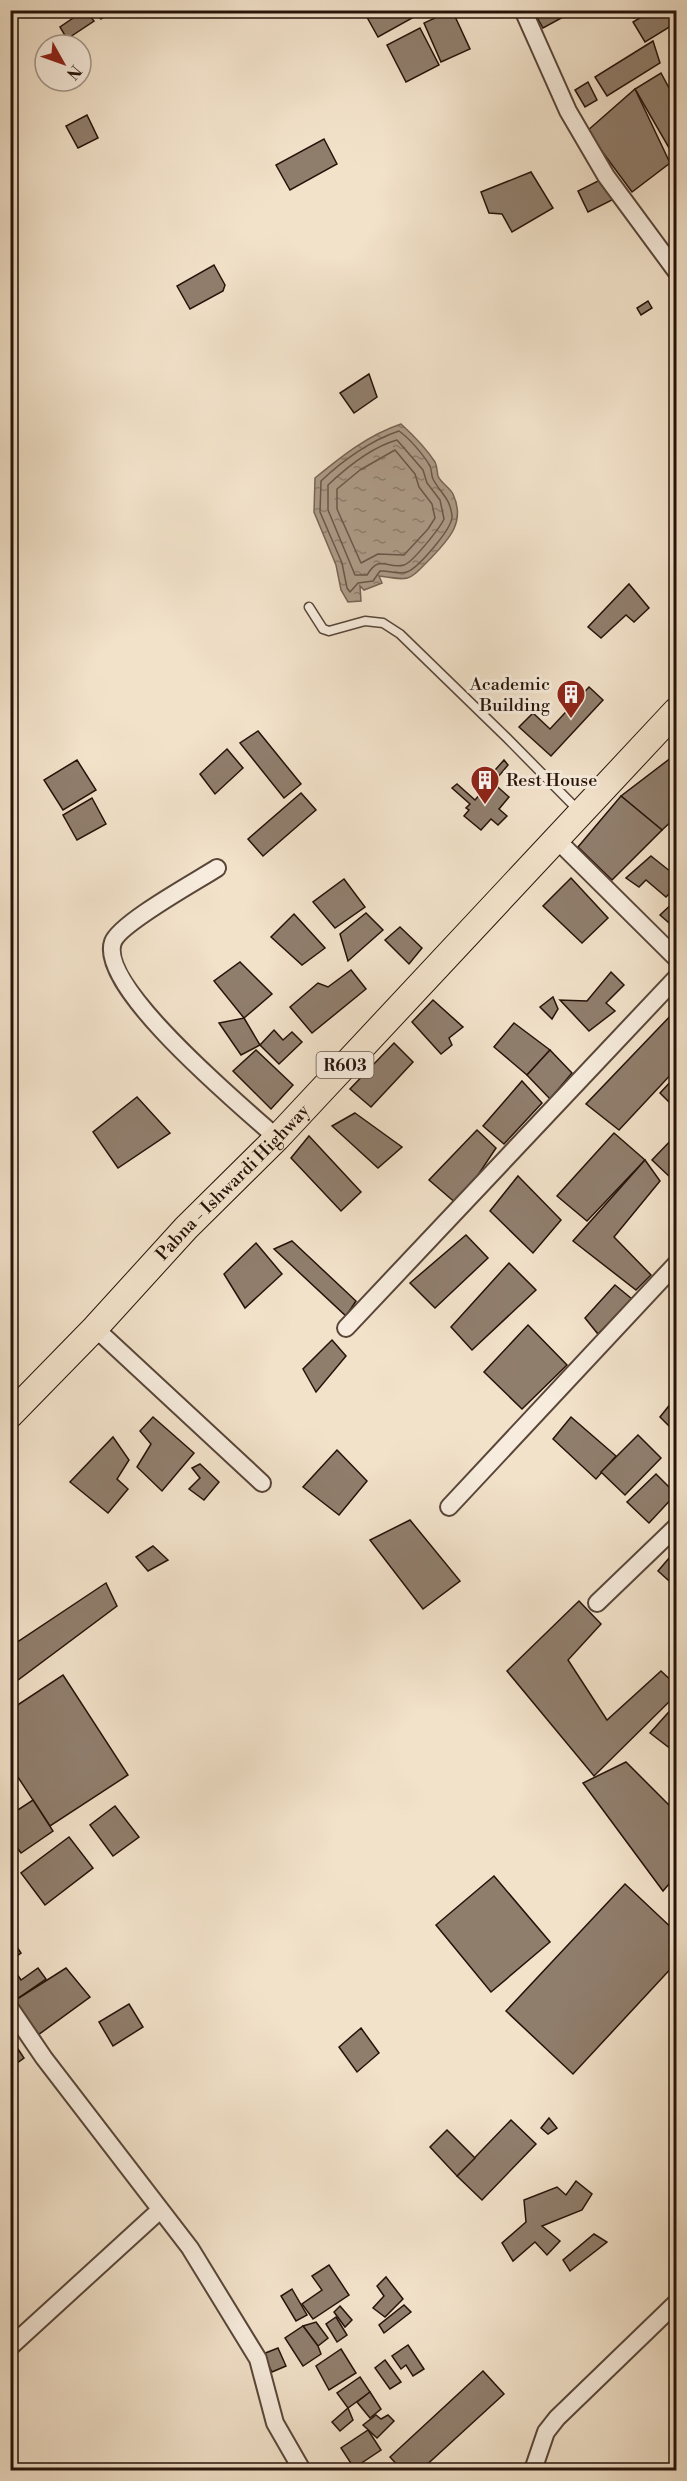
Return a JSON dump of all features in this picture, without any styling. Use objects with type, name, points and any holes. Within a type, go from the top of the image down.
[{"type":"main road","name":"Pabna - Ishwardi Highway","points":[[10,1415],[95,1328],[186,1228],[277,1138],[676,711]]},
{"type":"street","points":[[524,10],[573,120],[606,176],[676,271]]},
{"type":"street","points":[[556,839],[676,958]]},
{"type":"street","points":[[218,868],[127,925],[113,942],[111,953],[131,995],[155,1025],[277,1138]]},
{"type":"street","points":[[346,1328],[676,978]]},
{"type":"street","points":[[449,1507],[676,1264]]},
{"type":"street","points":[[95,1328],[262,1483]]},
{"type":"street","points":[[597,1603],[676,1527]]},
{"type":"street","points":[[10,2008],[44,2058],[190,2248],[258,2359],[274,2423],[302,2470]]},
{"type":"street","points":[[10,2348],[160,2210]]},
{"type":"street","points":[[533,2470],[546,2432],[557,2418],[676,2303]]},
{"type":"lane","points":[[309,607],[323,629],[329,631],[365,621],[383,623],[400,634],[580,813]]},
{"type":"water","points":[[401,424],[428,452],[435,462],[439,478],[453,494],[458,513],[454,529],[444,544],[409,578],[379,576],[382,583],[364,590],[360,586],[361,601],[348,602],[341,590],[336,565],[314,512],[315,478],[366,440]]},
{"type":"building","points":[[85,10],[94,21],[76,33],[64,33],[60,27]]},
{"type":"building","points":[[95,10],[114,10],[101,19]]},
{"type":"building","points":[[363,10],[410,10],[414,17],[378,37]]},
{"type":"building","points":[[452,10],[470,49],[441,62],[424,23]]},
{"type":"building","points":[[533,10],[576,10],[543,28]]},
{"type":"building","points":[[629,10],[643,10],[644,13],[634,18]]},
{"type":"building","points":[[653,10],[669,10],[676,23],[645,42],[633,22]]},
{"type":"building","points":[[420,28],[439,65],[406,82],[387,45]]},
{"type":"building","points":[[653,41],[660,63],[607,96],[595,77]]},
{"type":"building","points":[[661,73],[676,101],[676,160],[635,89]]},
{"type":"building","points":[[588,82],[597,100],[585,107],[575,90]]},
{"type":"building","points":[[635,89],[670,163],[632,192],[587,131]]},
{"type":"building","points":[[87,115],[98,138],[78,148],[66,126]]},
{"type":"building","points":[[324,139],[337,164],[290,190],[276,165]]},
{"type":"building","points":[[531,172],[553,208],[512,232],[502,214],[489,213],[481,192]]},
{"type":"building","points":[[676,177],[676,189],[671,180]]},
{"type":"building","points":[[604,178],[614,199],[588,212],[578,191]]},
{"type":"building","points":[[214,265],[225,285],[223,291],[190,309],[177,286]]},
{"type":"building","points":[[648,301],[652,308],[641,315],[637,308]]},
{"type":"building","points":[[369,374],[377,397],[354,413],[340,393]]},
{"type":"building","points":[[629,584],[649,608],[634,622],[626,615],[601,638],[588,627]]},
{"type":"building","name":"Academic Building","points":[[589,687],[603,700],[551,756],[519,727],[533,713],[550,729]]},
{"type":"building","points":[[258,731],[301,784],[284,798],[240,743]]},
{"type":"building","points":[[227,749],[243,768],[215,794],[200,774]]},
{"type":"building","points":[[676,754],[676,817],[662,830],[621,796]]},
{"type":"building","points":[[77,760],[96,790],[63,810],[44,780]]},
{"type":"building","points":[[504,760],[508,765],[493,783],[488,778]]},
{"type":"building","name":"Rest House","points":[[491,781],[509,797],[499,809],[507,816],[498,825],[491,819],[481,830],[464,816],[470,804],[452,788],[457,784],[475,800]]},
{"type":"building","points":[[301,793],[316,810],[263,856],[248,839]]},
{"type":"building","points":[[621,796],[662,830],[612,880],[578,847]]},
{"type":"building","points":[[92,798],[106,824],[77,840],[63,815]]},
{"type":"building","points":[[651,856],[676,876],[676,887],[666,897],[646,880],[639,887],[626,878]]},
{"type":"building","points":[[571,878],[608,918],[582,943],[543,906]]},
{"type":"building","points":[[344,879],[365,907],[335,928],[313,902]]},
{"type":"building","points":[[676,900],[676,929],[660,915]]},
{"type":"building","points":[[366,913],[383,930],[348,961],[340,934]]},
{"type":"building","points":[[294,914],[325,948],[302,965],[271,937]]},
{"type":"building","points":[[400,927],[422,948],[409,964],[385,940]]},
{"type":"building","points":[[240,962],[272,994],[244,1018],[214,981]]},
{"type":"building","points":[[351,970],[366,989],[312,1033],[290,1007],[318,983],[328,987]]},
{"type":"building","points":[[611,972],[624,985],[606,1003],[615,1011],[589,1031],[560,1000],[587,1001]]},
{"type":"building","points":[[553,997],[558,1009],[552,1019],[540,1007]]},
{"type":"building","points":[[433,1000],[463,1027],[449,1038],[452,1045],[441,1054],[412,1022]]},
{"type":"building","points":[[676,1010],[676,1069],[619,1130],[586,1104]]},
{"type":"building","points":[[244,1018],[260,1045],[241,1055],[219,1023]]},
{"type":"building","points":[[514,1023],[550,1050],[527,1075],[494,1047]]},
{"type":"building","points":[[274,1030],[283,1040],[292,1032],[302,1042],[279,1064],[260,1045]]},
{"type":"building","points":[[394,1043],[413,1062],[371,1107],[350,1089]]},
{"type":"building","points":[[256,1050],[293,1085],[271,1109],[233,1071]]},
{"type":"building","points":[[550,1050],[572,1073],[550,1099],[527,1075]]},
{"type":"building","points":[[676,1076],[676,1109],[660,1093]]},
{"type":"building","points":[[522,1081],[542,1103],[504,1144],[483,1126]]},
{"type":"building","points":[[137,1097],[170,1133],[118,1168],[93,1132]]},
{"type":"building","points":[[355,1113],[402,1147],[378,1168],[332,1126]]},
{"type":"building","points":[[477,1130],[496,1148],[458,1205],[429,1180]]},
{"type":"building","points":[[614,1133],[645,1160],[587,1221],[557,1196]]},
{"type":"building","points":[[676,1135],[676,1175],[672,1179],[652,1160]]},
{"type":"building","points":[[309,1136],[361,1192],[341,1211],[291,1158]]},
{"type":"building","points":[[645,1160],[660,1181],[614,1237],[651,1275],[636,1290],[573,1241]]},
{"type":"building","points":[[518,1176],[561,1220],[533,1253],[490,1211]]},
{"type":"building","points":[[466,1235],[488,1258],[435,1308],[410,1283]]},
{"type":"building","points":[[292,1241],[356,1301],[346,1316],[274,1249]]},
{"type":"building","points":[[256,1243],[282,1274],[245,1308],[224,1274]]},
{"type":"building","points":[[509,1263],[536,1290],[472,1350],[451,1327]]},
{"type":"building","points":[[615,1285],[632,1299],[598,1334],[585,1318]]},
{"type":"building","points":[[528,1325],[567,1365],[522,1409],[484,1372]]},
{"type":"building","points":[[332,1340],[346,1356],[316,1392],[303,1369]]},
{"type":"building","points":[[676,1397],[676,1433],[660,1417]]},
{"type":"building","points":[[153,1417],[194,1453],[162,1491],[137,1467],[151,1444],[140,1431]]},
{"type":"building","points":[[571,1417],[616,1456],[596,1479],[553,1439]]},
{"type":"building","points":[[638,1435],[661,1458],[625,1495],[601,1472]]},
{"type":"building","points":[[113,1437],[129,1460],[117,1479],[128,1489],[108,1513],[70,1482]]},
{"type":"building","points":[[337,1450],[367,1481],[339,1515],[303,1487]]},
{"type":"building","points":[[200,1464],[219,1482],[204,1500],[189,1489],[200,1478],[192,1468]]},
{"type":"building","points":[[656,1474],[676,1494],[649,1523],[627,1502]]},
{"type":"building","points":[[410,1520],[460,1581],[423,1609],[370,1540]]},
{"type":"building","points":[[153,1546],[168,1560],[148,1571],[136,1557]]},
{"type":"building","points":[[676,1550],[676,1587],[658,1571]]},
{"type":"building","points":[[106,1583],[117,1606],[10,1686],[10,1647]]},
{"type":"building","points":[[579,1601],[601,1624],[568,1660],[607,1720],[661,1671],[676,1685],[676,1695],[594,1776],[507,1671]]},
{"type":"building","points":[[63,1675],[128,1775],[50,1826],[10,1765],[10,1710]]},
{"type":"building","points":[[676,1704],[676,1753],[650,1733]]},
{"type":"building","points":[[626,1762],[676,1812],[676,1876],[663,1891],[583,1783]]},
{"type":"building","points":[[10,1787],[17,1795],[10,1800]]},
{"type":"building","points":[[33,1800],[53,1831],[21,1853],[10,1838],[10,1815]]},
{"type":"building","points":[[115,1806],[139,1837],[113,1856],[90,1825]]},
{"type":"building","points":[[69,1837],[93,1868],[45,1905],[21,1873]]},
{"type":"building","points":[[494,1876],[550,1942],[491,1992],[436,1925]]},
{"type":"building","points":[[625,1884],[676,1932],[676,1963],[573,2074],[506,2011]]},
{"type":"building","points":[[13,1941],[21,1953],[10,1961],[10,1943]]},
{"type":"building","points":[[10,1964],[21,1980],[38,1968],[46,1979],[14,2001],[10,1995]]},
{"type":"building","points":[[66,1968],[90,1997],[38,2035],[14,2001]]},
{"type":"building","points":[[129,2004],[143,2027],[113,2046],[99,2022]]},
{"type":"building","points":[[361,2028],[379,2053],[357,2072],[339,2047]]},
{"type":"building","points":[[16,2046],[24,2058],[10,2068],[10,2050]]},
{"type":"building","points":[[549,2118],[557,2128],[548,2134],[541,2128]]},
{"type":"building","points":[[511,2120],[536,2144],[482,2200],[457,2176]]},
{"type":"building","points":[[447,2130],[475,2158],[457,2176],[430,2147]]},
{"type":"building","points":[[576,2181],[592,2194],[582,2210],[542,2226],[560,2241],[547,2255],[535,2242],[513,2261],[502,2243],[526,2222],[524,2200],[557,2187],[566,2195]]},
{"type":"building","points":[[594,2234],[607,2242],[570,2271],[563,2260]]},
{"type":"building","points":[[329,2265],[349,2295],[313,2319],[302,2304],[322,2290],[312,2276]]},
{"type":"building","points":[[386,2277],[403,2299],[385,2317],[373,2308],[384,2296],[377,2286]]},
{"type":"building","points":[[292,2289],[307,2315],[296,2321],[281,2296]]},
{"type":"building","points":[[404,2305],[411,2312],[384,2333],[379,2325]]},
{"type":"building","points":[[340,2306],[352,2320],[345,2327],[334,2312]]},
{"type":"building","points":[[336,2317],[347,2335],[337,2342],[326,2324]]},
{"type":"building","points":[[316,2322],[328,2338],[318,2346],[303,2326]]},
{"type":"building","points":[[303,2326],[318,2346],[321,2354],[303,2366],[285,2338]]},
{"type":"building","points":[[408,2345],[424,2369],[413,2376],[406,2365],[401,2369],[392,2356]]},
{"type":"building","points":[[278,2348],[286,2366],[272,2372],[263,2354]]},
{"type":"building","points":[[341,2349],[356,2373],[329,2390],[316,2366]]},
{"type":"building","points":[[385,2360],[401,2382],[390,2389],[375,2368]]},
{"type":"building","points":[[483,2371],[504,2394],[421,2470],[402,2470],[390,2457]]},
{"type":"building","points":[[360,2377],[370,2392],[348,2408],[337,2393]]},
{"type":"building","points":[[370,2392],[381,2409],[370,2418],[357,2402]]},
{"type":"building","points":[[348,2408],[353,2420],[340,2431],[332,2422]]},
{"type":"building","points":[[376,2415],[381,2419],[388,2415],[394,2421],[377,2438],[363,2425]]},
{"type":"building","points":[[368,2430],[381,2450],[354,2468],[341,2448]]},
{"type":"place","name":"Academic Building","points":[[571,720]]},
{"type":"place","name":"Rest House","points":[[485,806]]}]
